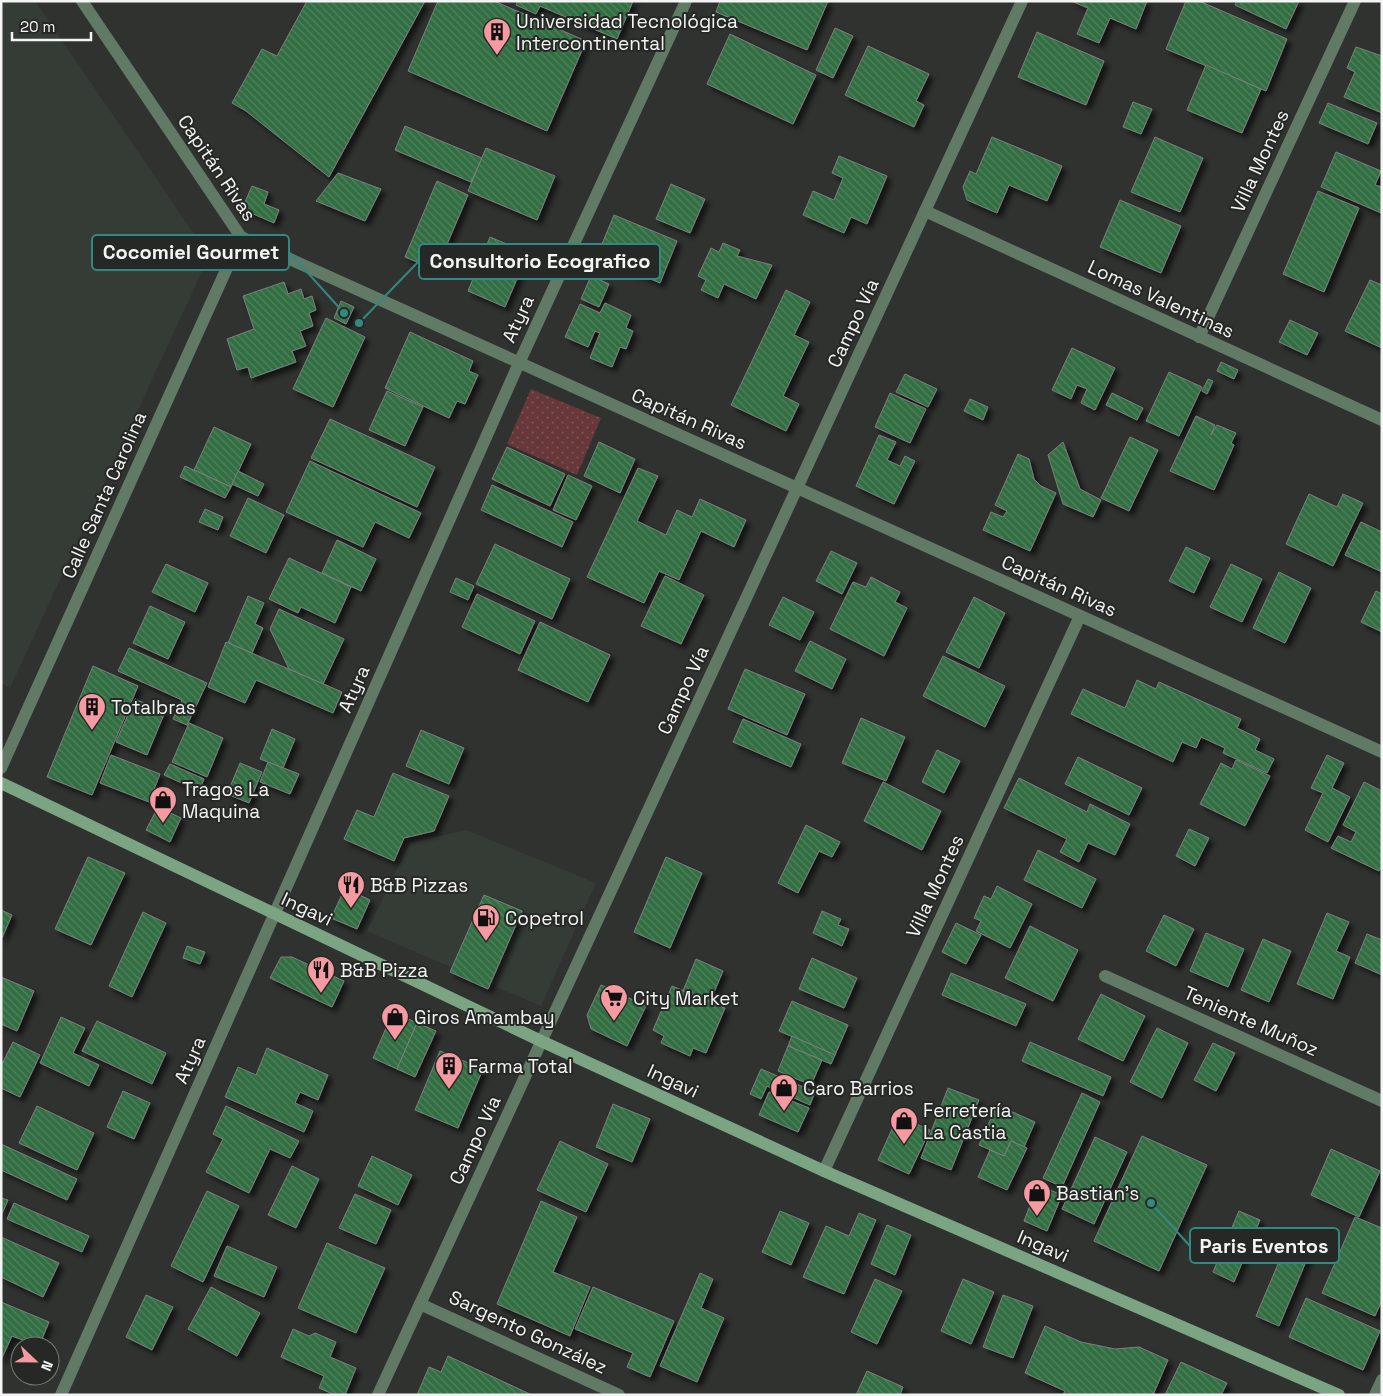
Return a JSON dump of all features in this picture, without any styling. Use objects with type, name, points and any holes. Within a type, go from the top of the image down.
[{"type":"main road","name":"Ingavi","points":[[1,783],[542,1041],[824,1171],[1338,1395]]},
{"type":"street","name":"Capitán Rivas","points":[[82,1],[240,237],[1382,752]]},
{"type":"street","name":"Atyra","points":[[61,1395],[519,362],[686,1]]},
{"type":"street","name":"Campo Vía","points":[[378,1395],[1022,1]]},
{"type":"street","name":"Villa Montes","points":[[1199,337],[1355,1]]},
{"type":"street","name":"Lomas Valentinas","points":[[925,211],[1382,420]]},
{"type":"street","name":"Calle Santa Carolina","points":[[1,768],[240,237]]},
{"type":"street","name":"Villa Montes","points":[[824,1171],[1080,616]]},
{"type":"street","name":"Teniente Muñoz","points":[[1105,976],[1382,1101]]},
{"type":"street","name":"Sargento González","points":[[420,1304],[619,1395]]},
{"type":"street","points":[[1375,1395],[1382,1380]]},
{"type":"shaded area","points":[[1,1],[35,1],[209,256],[10,688],[1,683]]},
{"type":"shaded area","points":[[531,389],[601,418],[577,475],[507,444]]},
{"type":"shaded area","points":[[466,830],[596,883],[541,1006],[367,931],[410,843]]},
{"type":"building","points":[[307,1],[425,1],[329,177],[246,111],[232,103],[262,49],[277,56]]},
{"type":"building","name":"Universidad Tecnológica Intercontinental","points":[[438,1],[494,1],[586,41],[547,131],[408,71]]},
{"type":"building","points":[[518,1],[633,1],[617,39],[540,6],[536,14],[516,5]]},
{"type":"building","points":[[720,1],[828,1],[807,50],[716,12]]},
{"type":"building","points":[[1071,1],[1147,1],[1136,29],[1110,18],[1099,43],[1077,34],[1088,8]]},
{"type":"building","points":[[1186,1],[1199,1],[1287,39],[1266,91],[1166,49]]},
{"type":"building","points":[[1237,1],[1299,1],[1286,29],[1235,5]]},
{"type":"building","points":[[835,28],[853,36],[833,78],[816,70]]},
{"type":"building","points":[[1037,32],[1104,61],[1086,105],[1018,77]]},
{"type":"building","points":[[730,34],[816,75],[793,124],[707,84]]},
{"type":"building","points":[[868,46],[929,74],[916,101],[924,105],[914,127],[845,95]]},
{"type":"building","points":[[1356,47],[1382,56],[1382,113],[1344,97],[1355,72],[1347,68]]},
{"type":"building","points":[[1206,65],[1261,89],[1242,133],[1187,110]]},
{"type":"building","points":[[1133,102],[1152,109],[1141,134],[1123,127]]},
{"type":"building","points":[[1328,103],[1377,123],[1368,144],[1319,123]]},
{"type":"building","points":[[405,126],[482,158],[471,182],[395,150]]},
{"type":"building","points":[[992,137],[1062,166],[1047,201],[1009,185],[997,213],[967,200],[963,187],[970,171],[976,174]]},
{"type":"building","points":[[1155,137],[1203,158],[1180,212],[1131,192]]},
{"type":"building","points":[[486,148],[555,176],[537,220],[468,191]]},
{"type":"building","points":[[1336,152],[1381,171],[1375,185],[1382,187],[1381,213],[1321,187]]},
{"type":"building","points":[[839,156],[887,176],[867,224],[851,217],[844,233],[803,215],[813,191],[834,200],[843,178],[832,173]]},
{"type":"building","points":[[338,173],[381,189],[365,221],[316,201]]},
{"type":"building","points":[[437,181],[468,195],[436,270],[405,257]]},
{"type":"building","points":[[671,184],[705,199],[690,233],[656,219]]},
{"type":"building","points":[[252,186],[268,192],[264,204],[279,210],[274,223],[242,209]]},
{"type":"building","points":[[1318,191],[1359,208],[1324,292],[1283,274]]},
{"type":"building","points":[[1120,200],[1181,226],[1161,273],[1100,247]]},
{"type":"building","points":[[614,215],[677,241],[660,283],[597,256]]},
{"type":"building","points":[[490,237],[528,253],[505,307],[468,291]]},
{"type":"building","points":[[723,243],[740,250],[737,256],[772,265],[756,299],[724,284],[718,298],[701,290],[706,280],[698,276],[711,248],[719,252]]},
{"type":"building","points":[[591,276],[609,284],[599,307],[581,299]]},
{"type":"building","points":[[1370,280],[1382,285],[1382,348],[1345,331]]},
{"type":"building","points":[[284,282],[288,294],[301,289],[304,299],[312,296],[316,310],[309,313],[313,326],[300,331],[306,346],[292,351],[296,362],[251,378],[248,367],[237,370],[227,339],[254,329],[243,296]]},
{"type":"building","points":[[786,290],[810,302],[794,335],[809,342],[783,396],[799,404],[786,431],[731,405]]},
{"type":"building","points":[[341,301],[354,307],[346,324],[334,318]]},
{"type":"building","points":[[605,303],[631,315],[626,328],[633,331],[626,349],[620,347],[612,367],[590,358],[600,333],[595,331],[588,347],[565,337],[580,304],[600,313]]},
{"type":"building","points":[[326,318],[365,337],[333,407],[293,389]]},
{"type":"building","points":[[1290,320],[1318,333],[1307,355],[1279,342]]},
{"type":"building","points":[[410,332],[473,361],[469,371],[478,375],[465,404],[457,401],[449,418],[385,388]]},
{"type":"building","points":[[1072,348],[1115,368],[1095,410],[1081,403],[1087,389],[1077,385],[1071,399],[1052,390]]},
{"type":"building","points":[[1221,362],[1238,370],[1234,379],[1217,371]]},
{"type":"building","points":[[1169,372],[1202,387],[1179,436],[1146,421]]},
{"type":"building","points":[[905,374],[937,389],[928,407],[896,392]]},
{"type":"building","points":[[1208,379],[1213,381],[1207,394],[1202,391]]},
{"type":"building","points":[[387,391],[423,407],[405,446],[369,430]]},
{"type":"building","points":[[890,393],[926,409],[910,443],[875,427]]},
{"type":"building","points":[[1112,393],[1143,408],[1137,420],[1106,405]]},
{"type":"building","points":[[970,399],[988,407],[983,420],[964,411]]},
{"type":"building","points":[[1196,416],[1215,425],[1211,435],[1217,425],[1236,433],[1231,443],[1234,445],[1214,490],[1170,471]]},
{"type":"building","points":[[330,419],[435,467],[417,507],[311,458]]},
{"type":"building","points":[[214,427],[251,444],[231,487],[194,470]]},
{"type":"building","points":[[879,435],[896,442],[887,460],[900,466],[905,456],[915,461],[894,504],[856,486]]},
{"type":"building","points":[[1130,437],[1158,450],[1129,511],[1101,498]]},
{"type":"building","points":[[599,442],[635,459],[620,493],[584,476]]},
{"type":"building","points":[[1063,442],[1080,489],[1101,500],[1093,517],[1063,504],[1048,455]]},
{"type":"building","points":[[507,447],[565,474],[550,506],[492,479]]},
{"type":"building","points":[[1018,454],[1029,459],[1034,479],[1041,486],[1056,493],[1030,551],[983,530],[991,512],[1003,517],[1007,511],[995,505]]},
{"type":"building","points":[[310,461],[421,513],[409,538],[375,522],[363,547],[286,512]]},
{"type":"building","points":[[185,466],[231,487],[225,498],[180,477]]},
{"type":"building","points":[[638,468],[658,476],[637,521],[666,535],[677,510],[692,517],[700,499],[746,520],[734,547],[701,531],[679,580],[659,571],[644,603],[587,577]]},
{"type":"building","points":[[238,471],[264,484],[258,496],[232,484]]},
{"type":"building","points":[[568,475],[592,486],[576,520],[553,510]]},
{"type":"building","points":[[492,485],[573,522],[562,547],[481,510]]},
{"type":"building","points":[[1309,494],[1337,507],[1343,494],[1363,503],[1333,566],[1286,544]]},
{"type":"building","points":[[248,498],[284,515],[266,553],[230,536]]},
{"type":"building","points":[[205,509],[223,517],[218,530],[199,522]]},
{"type":"building","points":[[1361,522],[1382,532],[1382,572],[1345,555]]},
{"type":"building","points":[[337,540],[376,559],[361,591],[322,573]]},
{"type":"building","points":[[495,544],[570,579],[552,619],[476,584]]},
{"type":"building","points":[[1186,547],[1210,558],[1194,593],[1169,581]]},
{"type":"building","points":[[831,551],[857,563],[842,594],[816,581]]},
{"type":"building","points":[[289,558],[351,587],[335,623],[301,607],[298,613],[269,599]]},
{"type":"building","points":[[166,564],[208,583],[195,612],[152,592]]},
{"type":"building","points":[[1231,564],[1262,579],[1242,622],[1210,607]]},
{"type":"building","points":[[1279,572],[1311,588],[1285,643],[1253,628]]},
{"type":"building","points":[[665,576],[704,595],[681,644],[641,626]]},
{"type":"building","points":[[871,577],[900,592],[895,602],[907,608],[884,656],[830,629],[853,582],[866,587]]},
{"type":"building","points":[[456,578],[474,586],[468,600],[450,592]]},
{"type":"building","points":[[1376,591],[1382,594],[1382,632],[1361,622]]},
{"type":"building","points":[[477,594],[535,621],[520,654],[462,627]]},
{"type":"building","points":[[248,596],[264,603],[255,624],[263,628],[252,653],[228,643]]},
{"type":"building","points":[[783,597],[814,612],[800,640],[769,625]]},
{"type":"building","points":[[974,597],[1005,613],[979,668],[946,652]]},
{"type":"building","points":[[150,606],[185,622],[168,659],[133,643]]},
{"type":"building","points":[[279,609],[344,639],[323,684],[289,669],[270,629]]},
{"type":"building","points":[[540,622],[610,655],[588,702],[518,670]]},
{"type":"building","points":[[810,641],[846,659],[832,689],[795,671]]},
{"type":"building","points":[[226,642],[342,692],[333,713],[256,680],[245,703],[208,687]]},
{"type":"building","points":[[129,648],[207,683],[187,725],[173,719],[182,700],[118,671]]},
{"type":"building","points":[[943,656],[1005,686],[985,727],[923,696]]},
{"type":"building","name":"Totalbras","points":[[93,666],[138,686],[92,795],[47,777]]},
{"type":"building","points":[[745,669],[805,694],[787,735],[728,709]]},
{"type":"building","points":[[1137,680],[1156,689],[1159,682],[1241,719],[1237,728],[1260,739],[1255,750],[1274,759],[1267,773],[1223,753],[1225,748],[1201,737],[1196,748],[1182,742],[1173,762],[1071,714],[1083,689],[1125,708]]},
{"type":"building","points":[[135,699],[165,712],[147,755],[116,742]]},
{"type":"building","points":[[861,718],[905,737],[886,781],[842,763]]},
{"type":"building","points":[[743,719],[801,744],[791,767],[733,742]]},
{"type":"building","points":[[189,723],[223,738],[207,777],[172,762]]},
{"type":"building","points":[[272,729],[295,739],[283,768],[260,759]]},
{"type":"building","points":[[421,730],[464,748],[449,784],[406,766]]},
{"type":"building","points":[[937,750],[960,761],[944,793],[922,782]]},
{"type":"building","points":[[111,755],[160,774],[149,802],[100,783]]},
{"type":"building","points":[[1327,755],[1344,763],[1332,788],[1350,797],[1328,842],[1305,830],[1323,793],[1311,788]]},
{"type":"building","points":[[1078,757],[1142,788],[1129,815],[1065,784]]},
{"type":"building","points":[[1236,760],[1270,776],[1245,826],[1200,804],[1221,763],[1232,769]]},
{"type":"building","points":[[268,762],[299,774],[290,794],[260,782]]},
{"type":"building","points":[[240,763],[262,772],[249,803],[227,794]]},
{"type":"building","points":[[170,764],[204,779],[199,791],[164,775]]},
{"type":"building","points":[[393,773],[449,796],[434,831],[404,838],[394,861],[344,839],[357,810],[374,817]]},
{"type":"building","points":[[1019,778],[1087,812],[1090,804],[1130,824],[1115,855],[1088,843],[1079,862],[1060,852],[1067,839],[1004,808]]},
{"type":"building","points":[[883,782],[941,811],[922,850],[864,821]]},
{"type":"building","points":[[1364,782],[1382,791],[1382,866],[1379,871],[1331,848],[1338,836],[1351,842],[1356,832],[1343,825]]},
{"type":"building","name":"Tragos La Maquina","points":[[158,807],[181,818],[170,842],[146,830]]},
{"type":"building","points":[[806,825],[840,842],[832,857],[819,851],[798,893],[778,883]]},
{"type":"building","points":[[1189,829],[1209,838],[1195,866],[1176,856]]},
{"type":"building","points":[[1038,850],[1096,879],[1082,908],[1024,880]]},
{"type":"building","points":[[88,857],[125,873],[91,945],[55,929]]},
{"type":"building","points":[[666,857],[702,873],[670,948],[634,932]]},
{"type":"building","points":[[997,886],[1032,904],[1010,948],[976,931],[981,921],[974,918],[984,896],[991,899]]},
{"type":"building","name":"B&B Pizzas","points":[[345,888],[370,900],[357,929],[331,918]]},
{"type":"building","name":"Copetrol","points":[[484,895],[522,911],[488,989],[450,972]]},
{"type":"building","points":[[1,910],[12,915],[2,938],[1,938]]},
{"type":"building","points":[[822,911],[841,919],[838,925],[849,929],[842,946],[813,933]]},
{"type":"building","points":[[143,912],[166,923],[132,997],[109,986]]},
{"type":"building","points":[[1327,913],[1349,922],[1336,951],[1350,957],[1333,999],[1297,984]]},
{"type":"building","points":[[1164,915],[1194,929],[1176,966],[1146,951]]},
{"type":"building","points":[[956,923],[981,935],[966,964],[942,952]]},
{"type":"building","points":[[1030,926],[1078,950],[1053,1001],[1005,978]]},
{"type":"building","points":[[1206,933],[1244,949],[1228,987],[1190,971]]},
{"type":"building","points":[[1367,934],[1382,940],[1382,975],[1355,963]]},
{"type":"building","points":[[1263,939],[1291,951],[1269,1002],[1241,990]]},
{"type":"building","points":[[187,946],[205,952],[200,964],[183,958]]},
{"type":"building","name":"B&B Pizza","points":[[281,957],[292,957],[344,981],[332,1007],[270,978]]},
{"type":"building","points":[[812,958],[857,978],[844,1008],[799,989]]},
{"type":"building","points":[[696,959],[723,971],[710,1002],[683,991]]},
{"type":"building","points":[[951,973],[1026,1004],[1016,1026],[942,995]]},
{"type":"building","points":[[1,977],[34,991],[17,1031],[1,1024]]},
{"type":"building","name":"City Market","points":[[601,985],[646,1006],[627,1046],[591,1029],[587,1015]]},
{"type":"building","points":[[672,986],[725,1008],[706,1053],[693,1048],[690,1056],[661,1043],[664,1036],[653,1030]]},
{"type":"building","points":[[1101,994],[1145,1016],[1123,1061],[1078,1039]]},
{"type":"building","points":[[792,1001],[848,1025],[835,1055],[779,1031]]},
{"type":"building","name":"Giros Amambay","points":[[393,1012],[417,1023],[397,1069],[373,1058]]},
{"type":"building","points":[[61,1017],[85,1028],[73,1053],[99,1065],[89,1086],[40,1063]]},
{"type":"building","points":[[97,1021],[166,1053],[152,1084],[82,1051]]},
{"type":"building","points":[[417,1023],[436,1031],[415,1077],[397,1069]]},
{"type":"building","points":[[1157,1028],[1188,1043],[1162,1098],[1130,1082]]},
{"type":"building","points":[[792,1036],[835,1055],[831,1064],[788,1046]]},
{"type":"building","points":[[13,1042],[40,1055],[20,1097],[1,1088],[1,1066]]},
{"type":"building","points":[[1030,1042],[1111,1077],[1103,1096],[1022,1061]]},
{"type":"building","points":[[1213,1043],[1235,1053],[1216,1091],[1194,1080]]},
{"type":"building","points":[[788,1046],[822,1060],[811,1085],[778,1071]]},
{"type":"building","points":[[267,1048],[328,1075],[318,1100],[300,1092],[295,1103],[313,1111],[304,1132],[225,1097],[238,1067],[256,1075]]},
{"type":"building","name":"Farma Total","points":[[440,1051],[483,1069],[458,1128],[415,1110]]},
{"type":"building","points":[[761,1069],[815,1092],[810,1105],[767,1086],[761,1099],[750,1094]]},
{"type":"building","points":[[948,1088],[979,1100],[951,1170],[921,1158]]},
{"type":"building","points":[[123,1091],[150,1103],[134,1139],[107,1127]]},
{"type":"building","name":"Caro Barrios","points":[[769,1092],[809,1108],[798,1132],[759,1115]]},
{"type":"building","points":[[1082,1093],[1100,1102],[1062,1187],[1043,1178]]},
{"type":"building","points":[[613,1104],[650,1119],[632,1162],[596,1147]]},
{"type":"building","points":[[997,1105],[1035,1122],[1024,1147],[1011,1141],[1004,1156],[979,1145]]},
{"type":"building","points":[[37,1106],[94,1133],[77,1170],[19,1143]]},
{"type":"building","points":[[226,1106],[299,1141],[290,1158],[270,1149],[249,1193],[206,1172],[223,1139],[213,1134]]},
{"type":"building","name":"Ferretería La Castia","points":[[898,1116],[930,1130],[909,1174],[878,1160]]},
{"type":"building","points":[[1142,1136],[1207,1165],[1159,1271],[1094,1241]]},
{"type":"building","points":[[1095,1137],[1127,1152],[1094,1224],[1062,1209]]},
{"type":"building","points":[[560,1141],[608,1164],[586,1212],[537,1190]]},
{"type":"building","points":[[1011,1141],[1027,1148],[1007,1190],[978,1177],[990,1150],[1004,1156]]},
{"type":"building","points":[[1,1144],[77,1179],[67,1200],[1,1170]]},
{"type":"building","points":[[1331,1149],[1380,1171],[1359,1217],[1311,1195]]},
{"type":"building","points":[[372,1156],[412,1175],[398,1205],[358,1186]]},
{"type":"building","points":[[292,1166],[319,1179],[296,1228],[268,1215]]},
{"type":"building","points":[[1047,1189],[1062,1195],[1047,1231],[1024,1221],[1032,1200]]},
{"type":"building","points":[[207,1191],[239,1206],[203,1282],[171,1266]]},
{"type":"building","points":[[355,1194],[391,1210],[376,1244],[339,1228]]},
{"type":"building","points":[[1,1198],[8,1200],[1,1216]]},
{"type":"building","points":[[541,1201],[577,1217],[553,1272],[590,1287],[570,1336],[497,1304]]},
{"type":"building","points":[[14,1203],[89,1236],[82,1252],[7,1219]]},
{"type":"building","points":[[780,1211],[809,1223],[791,1265],[762,1252]]},
{"type":"building","points":[[1239,1211],[1260,1220],[1234,1282],[1213,1272]]},
{"type":"building","points":[[859,1213],[876,1220],[844,1294],[803,1277],[826,1226],[849,1236]]},
{"type":"building","points":[[1355,1217],[1382,1228],[1382,1300],[1375,1316],[1322,1293]]},
{"type":"building","points":[[887,1225],[911,1235],[895,1275],[871,1264]]},
{"type":"building","points":[[1,1237],[59,1263],[43,1297],[1,1277]]},
{"type":"building","points":[[327,1243],[385,1268],[356,1333],[298,1308]]},
{"type":"building","points":[[1287,1243],[1310,1252],[1279,1326],[1256,1316]]},
{"type":"building","points":[[227,1246],[277,1267],[264,1297],[214,1276]]},
{"type":"building","points":[[700,1273],[713,1279],[701,1308],[724,1318],[697,1382],[660,1366]]},
{"type":"building","points":[[875,1279],[902,1291],[877,1344],[851,1332]]},
{"type":"building","points":[[963,1279],[994,1292],[971,1344],[941,1331]]},
{"type":"building","points":[[211,1287],[260,1313],[237,1356],[188,1329]]},
{"type":"building","points":[[593,1287],[674,1321],[650,1377],[627,1367],[633,1353],[575,1329]]},
{"type":"building","points":[[146,1295],[173,1307],[152,1350],[126,1337]]},
{"type":"building","points":[[1003,1295],[1033,1306],[1013,1358],[983,1347]]},
{"type":"building","points":[[1306,1298],[1380,1331],[1363,1370],[1289,1337]]},
{"type":"building","points":[[1,1302],[49,1322],[43,1336],[10,1336],[10,1340],[1,1360]]},
{"type":"building","points":[[1045,1326],[1081,1342],[1115,1349],[1139,1347],[1168,1360],[1153,1395],[1063,1395],[1065,1391],[1025,1373]]},
{"type":"building","points":[[293,1329],[309,1336],[315,1333],[336,1342],[330,1357],[356,1368],[345,1395],[335,1395],[319,1388],[324,1376],[281,1357]]},
{"type":"building","points":[[448,1356],[532,1395],[417,1395],[429,1367],[441,1372]]},
{"type":"building","points":[[1181,1362],[1227,1383],[1221,1395],[1165,1395]]},
{"type":"building","points":[[867,1371],[903,1387],[900,1395],[856,1395]]},
{"type":"place","name":"Universidad Tecnológica Intercontinental","points":[[497,56]]},
{"type":"place","name":"Cocomiel Gourmet","points":[[344,313]]},
{"type":"place","name":"Consultorio Ecografico","points":[[359,323]]},
{"type":"place","name":"Totalbras","points":[[92,731]]},
{"type":"place","name":"Tragos La Maquina","points":[[163,824]]},
{"type":"place","name":"B&B Pizzas","points":[[351,909]]},
{"type":"place","name":"Copetrol","points":[[486,942]]},
{"type":"place","name":"B&B Pizza","points":[[321,994]]},
{"type":"place","name":"City Market","points":[[614,1022]]},
{"type":"place","name":"Giros Amambay","points":[[395,1041]]},
{"type":"place","name":"Farma Total","points":[[449,1090]]},
{"type":"place","name":"Caro Barrios","points":[[784,1112]]},
{"type":"place","name":"Ferretería La Castia","points":[[904,1145]]},
{"type":"place","name":"Paris Eventos","points":[[1151,1203]]},
{"type":"place","name":"Bastian's","points":[[1037,1217]]}]
